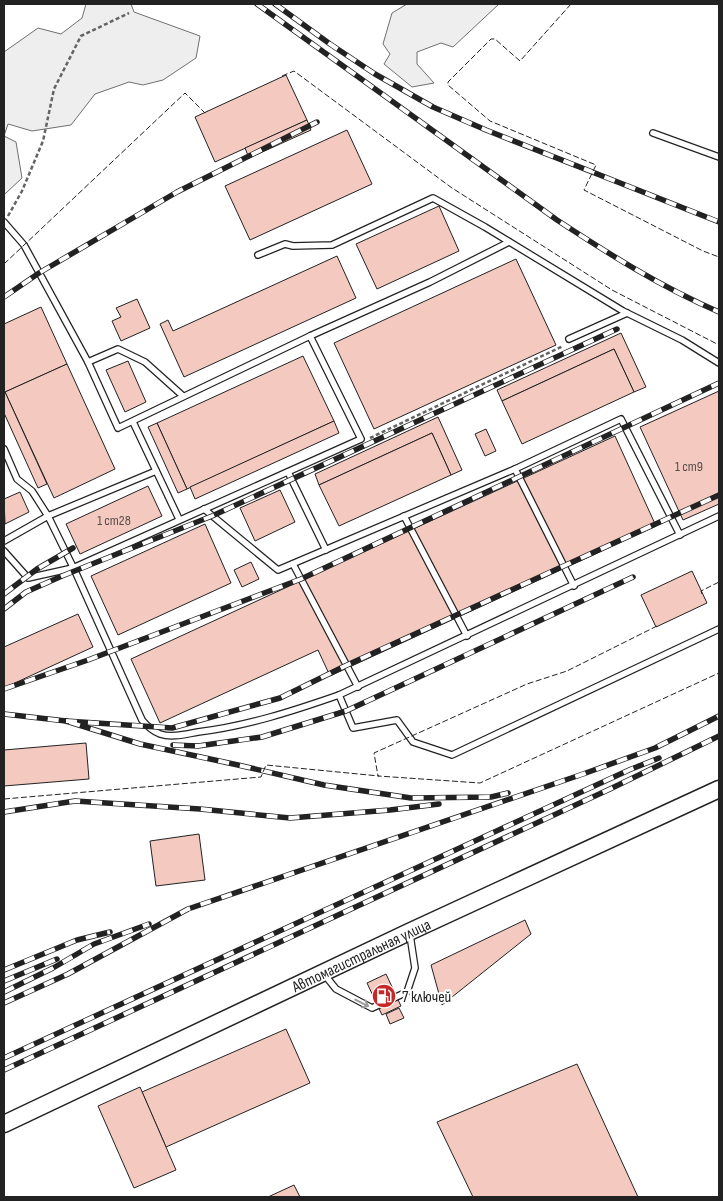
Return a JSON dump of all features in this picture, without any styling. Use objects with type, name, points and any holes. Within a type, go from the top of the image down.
[{"type":"main road","name":"Автомагистральная улица","points":[[4,1124],[324,974],[409,932],[719,790]]},
{"type":"lane","points":[[653,133],[719,158]]},
{"type":"lane","points":[[258,255],[285,244],[293,246],[332,244],[433,198],[627,313],[682,340],[719,363]]},
{"type":"lane","points":[[4,222],[24,245],[88,362],[118,428],[310,336],[430,282],[509,242]]},
{"type":"lane","points":[[569,339],[627,313]]},
{"type":"lane","points":[[4,551],[28,578],[73,568],[361,439],[310,336]]},
{"type":"lane","points":[[88,362],[118,349],[145,362],[183,396]]},
{"type":"lane","points":[[204,509],[278,570],[515,469],[621,419],[680,535]]},
{"type":"lane","points":[[133,422],[179,519]]},
{"type":"lane","points":[[4,449],[17,479],[32,491],[48,516],[142,720],[153,731],[174,736],[247,724],[291,712],[339,695],[468,636],[719,516]]},
{"type":"lane","points":[[515,469],[574,586]]},
{"type":"lane","points":[[4,541],[48,516],[156,470]]},
{"type":"lane","points":[[288,472],[326,550]]},
{"type":"lane","points":[[404,516],[468,636]]},
{"type":"lane","points":[[293,564],[358,687]]},
{"type":"lane","points":[[339,695],[353,728],[397,720],[413,742],[452,755],[719,629]]},
{"type":"lane","points":[[324,974],[336,990],[372,1008],[407,992],[415,968],[409,932]]},
{"type":"path","points":[[4,222],[22,191],[43,141],[54,89],[81,36],[129,13]]},
{"type":"path","points":[[361,439],[368,439],[562,348],[569,339]]},
{"type":"shaded area","points":[[86,4],[131,4],[134,12],[200,36],[196,58],[163,80],[143,85],[129,82],[95,94],[71,125],[32,131],[8,124],[4,136],[4,52],[38,28],[61,34],[82,18]]},
{"type":"shaded area","points":[[407,4],[499,4],[453,47],[441,43],[417,52],[417,64],[434,83],[412,87],[384,64],[390,54],[383,44],[392,13]]},
{"type":"shaded area","points":[[4,136],[16,142],[22,178],[4,194]]},
{"type":"building","points":[[286,75],[307,120],[215,162],[195,117]]},
{"type":"building","points":[[307,120],[311,130],[249,158],[245,148]]},
{"type":"building","points":[[347,130],[372,184],[250,240],[225,186]]},
{"type":"building","points":[[439,206],[459,251],[377,289],[356,244]]},
{"type":"building","points":[[337,256],[356,298],[184,377],[160,324],[168,320],[173,331]]},
{"type":"building","points":[[516,259],[556,345],[374,429],[334,343]]},
{"type":"building","points":[[137,299],[150,328],[121,341],[112,321],[121,317],[116,308]]},
{"type":"building","points":[[41,307],[67,364],[5,392],[4,324]]},
{"type":"building","points":[[621,333],[646,387],[634,392],[614,349],[502,401],[497,390]]},
{"type":"building","points":[[614,349],[634,392],[522,444],[502,401]]},
{"type":"building","points":[[303,356],[334,421],[187,489],[157,423]]},
{"type":"building","points":[[128,361],[146,402],[125,412],[106,370]]},
{"type":"building","points":[[67,364],[115,469],[54,498],[5,392]]},
{"type":"building","points":[[719,391],[719,504],[683,520],[640,427]]},
{"type":"building","points":[[5,392],[47,484],[38,488],[4,413]]},
{"type":"building","points":[[438,417],[462,470],[451,475],[432,433],[319,485],[315,474]]},
{"type":"building","points":[[334,421],[339,433],[195,499],[190,487]]},
{"type":"building","points":[[157,423],[187,489],[178,493],[148,427]]},
{"type":"building","points":[[486,429],[496,451],[485,456],[475,434]]},
{"type":"building","points":[[432,433],[451,475],[339,526],[319,485]]},
{"type":"building","points":[[615,436],[656,526],[330,676],[318,650],[160,723],[131,659]]},
{"type":"building","points":[[148,486],[162,516],[80,554],[66,524]]},
{"type":"building","points":[[280,490],[295,522],[255,541],[240,508]]},
{"type":"building","points":[[20,492],[29,512],[5,524],[4,499]]},
{"type":"building","points":[[205,524],[231,583],[118,635],[91,576]]},
{"type":"building","points":[[251,562],[259,579],[242,587],[234,570]]},
{"type":"building","points":[[692,571],[707,603],[656,627],[641,595]]},
{"type":"building","points":[[78,614],[93,647],[4,688],[4,647]]},
{"type":"building","points":[[86,743],[89,779],[4,786],[4,750]]},
{"type":"building","points":[[199,834],[205,880],[156,886],[150,841]]},
{"type":"building","points":[[525,920],[531,934],[442,1005],[431,965]]},
{"type":"building","points":[[386,974],[401,1006],[382,1015],[367,983]]},
{"type":"building","points":[[399,1008],[404,1018],[390,1024],[386,1014]]},
{"type":"building","points":[[286,1029],[310,1083],[166,1147],[142,1092]]},
{"type":"building","points":[[577,1064],[638,1197],[473,1197],[437,1122]]},
{"type":"building","points":[[140,1087],[176,1170],[134,1188],[98,1106]]},
{"type":"building","points":[[294,1185],[300,1197],[268,1197]]},
{"type":"railway","points":[[257,4],[557,220],[656,281],[719,312]]},
{"type":"railway","points":[[275,4],[375,74],[433,107],[486,130],[719,222]]},
{"type":"railway","points":[[4,297],[39,273],[177,192],[317,122]]},
{"type":"railway","points":[[4,609],[26,592],[212,516],[617,329]]},
{"type":"railway","points":[[4,689],[88,660],[301,579],[719,383]]},
{"type":"railway","points":[[66,721],[172,728],[280,698],[345,666],[719,495]]},
{"type":"railway","points":[[4,594],[37,569],[73,548]]},
{"type":"railway","points":[[173,745],[198,746],[262,737],[346,711],[633,577]]},
{"type":"railway","points":[[4,714],[66,721],[140,744],[324,785],[411,798],[491,797],[508,793]]},
{"type":"railway","points":[[4,1003],[68,974],[188,909],[655,748],[719,716]]},
{"type":"railway","points":[[4,1070],[610,789],[719,736]]},
{"type":"railway","points":[[4,1058],[629,770],[659,758]]},
{"type":"railway","points":[[4,812],[75,801],[200,809],[290,818],[439,804]]},
{"type":"railway","points":[[4,992],[53,968],[94,944],[149,924]]},
{"type":"railway","points":[[4,970],[77,940],[110,932]]},
{"type":"railway","points":[[4,981],[57,959]]},
{"type":"fence","points":[[571,4],[520,61],[495,39],[491,39],[448,82],[448,85],[490,121],[596,165],[584,190],[703,251],[719,257]]},
{"type":"fence","points":[[282,76],[294,71],[452,188],[612,290],[719,345]]},
{"type":"fence","points":[[4,264],[185,93],[205,113],[208,111]]},
{"type":"fence","points":[[702,594],[701,591],[719,582]]},
{"type":"fence","points":[[657,626],[567,671],[527,684],[374,753],[378,776],[480,783],[719,673]]},
{"type":"fence","points":[[4,799],[261,777],[266,765],[379,776]]},
{"type":"place","name":"7 ключей","points":[[384,996]]}]
